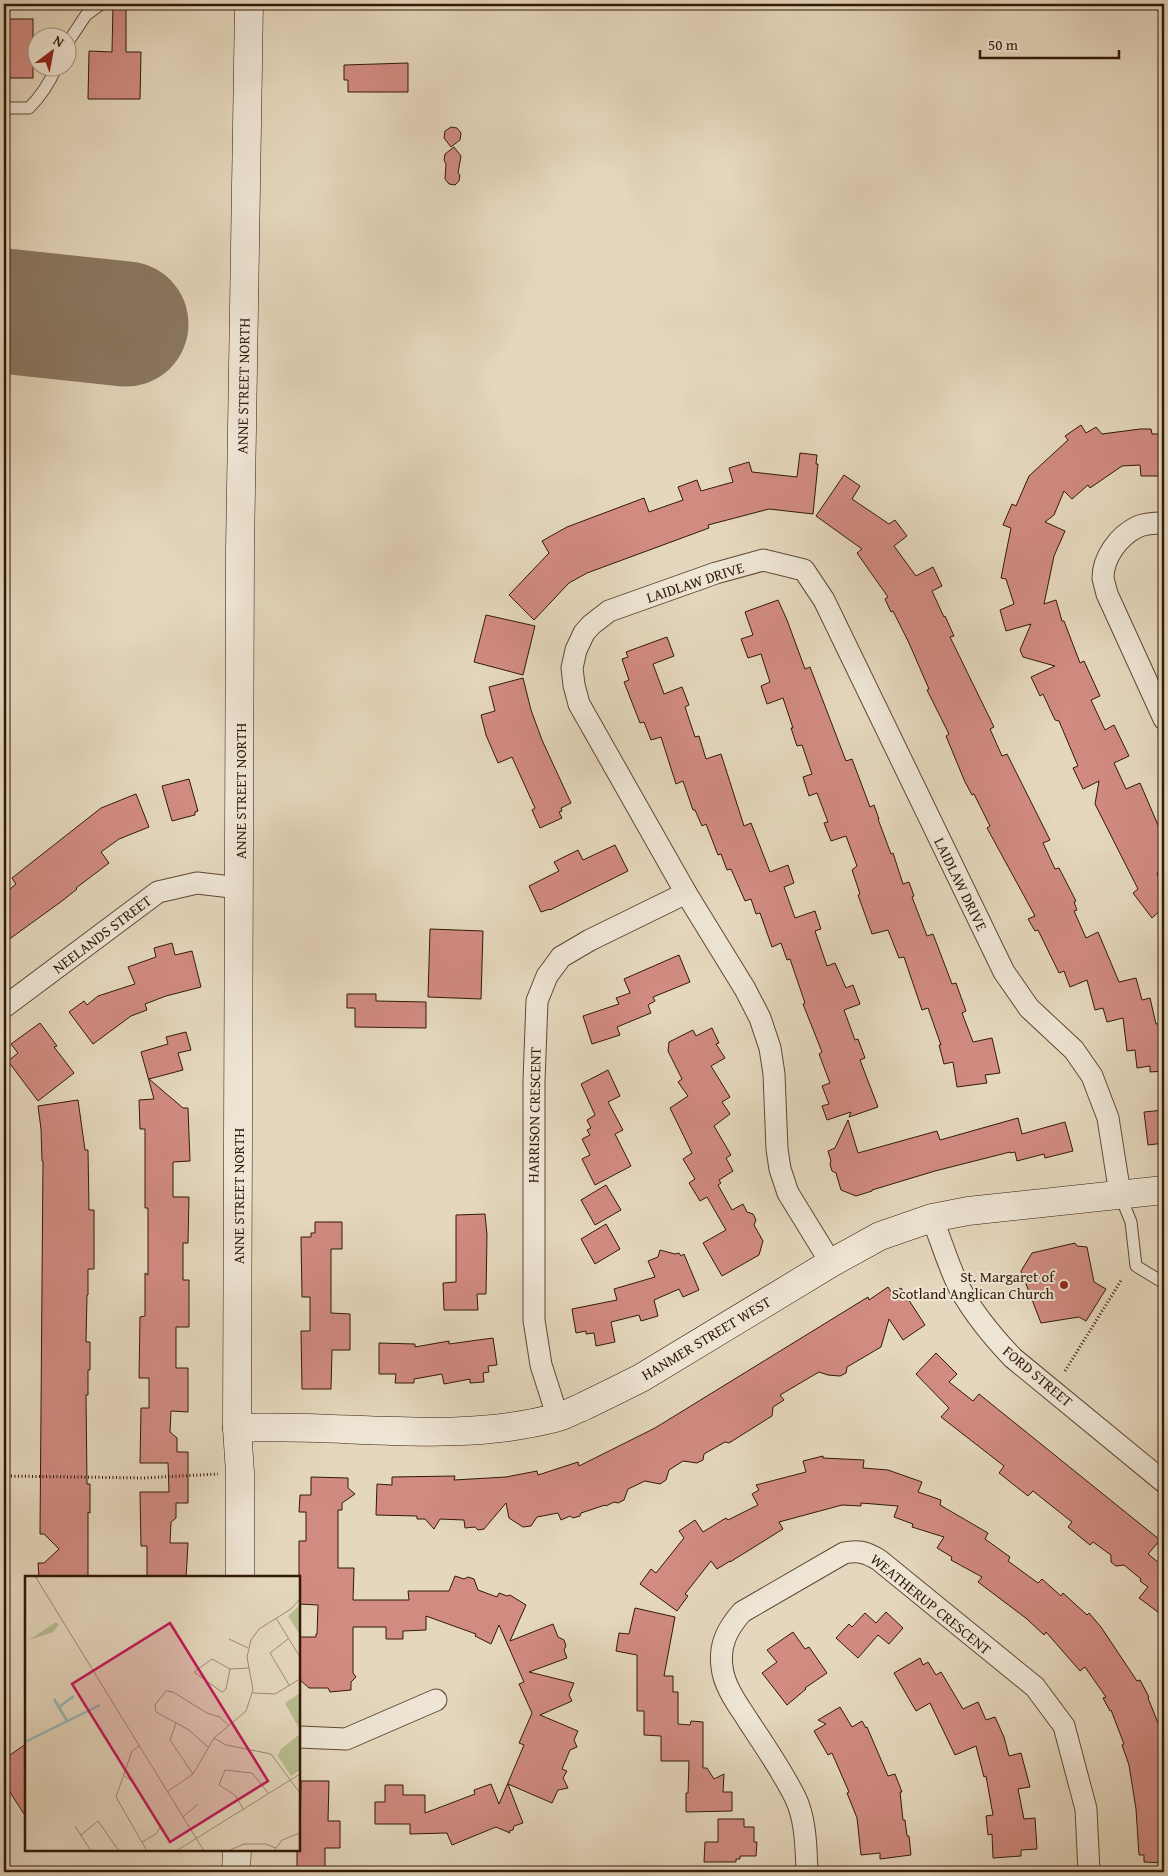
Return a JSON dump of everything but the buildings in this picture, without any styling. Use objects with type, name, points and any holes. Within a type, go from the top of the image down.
[{"type":"street","name":"ANNE STREET NORTH","points":[[240,1576],[240,1473],[237,1428],[240,550],[249,4]]},
{"type":"street","points":[[1164,523],[1138,526],[1123,536],[1113,548],[1107,560],[1103,577],[1107,594],[1164,719]]},
{"type":"street","name":"LAIDLAW DRIVE","points":[[831,1263],[788,1193],[780,1169],[777,1149],[774,1074],[770,1048],[760,1018],[745,989],[686,893],[579,704],[572,668],[579,641],[591,625],[610,611],[716,573],[763,560],[804,570],[824,600],[1004,972],[1029,1008],[1074,1050],[1092,1076],[1108,1118],[1120,1194]]},
{"type":"street","name":"NEELANDS STREET","points":[[4,1007],[158,892],[197,883],[240,888]]},
{"type":"street","name":"HARRISON CRESCENT","points":[[558,1418],[542,1365],[534,1320],[534,1081],[537,1001],[547,976],[562,957],[590,940],[686,893]]},
{"type":"street","name":"HANMER STREET WEST","points":[[237,1428],[273,1426],[451,1432],[516,1426],[558,1418],[641,1378],[831,1263],[880,1236],[932,1218],[968,1211],[1164,1190]]},
{"type":"street","name":"FORD STREET","points":[[932,1218],[958,1285],[976,1316],[995,1339],[1013,1358],[1164,1482]]},
{"type":"street","name":"WEATHERUP CRESCENT","points":[[807,1872],[803,1826],[796,1799],[781,1770],[730,1692],[722,1669],[722,1650],[730,1624],[742,1612],[844,1554],[856,1550],[868,1552],[879,1560],[1035,1687],[1064,1726],[1086,1809],[1090,1872]]},
{"type":"street","points":[[300,1737],[346,1738],[436,1700]]},
{"type":"street","points":[[236,1872],[237,1851]]},
{"type":"lane","points":[[77,28],[86,15],[101,4]]},
{"type":"lane","points":[[4,108],[29,108],[41,96],[51,78]]},
{"type":"lane","points":[[1120,1194],[1131,1222],[1136,1266],[1164,1283]]},
{"type":"path","points":[[1066,1371],[1122,1279]]},
{"type":"path","points":[[4,1476],[144,1478],[240,1473]]},
{"type":"runway","points":[[4,311],[126,324]]},
{"type":"place","name":"St. Margaret of Scotland Anglican Church","points":[[1064,1285]]}]
